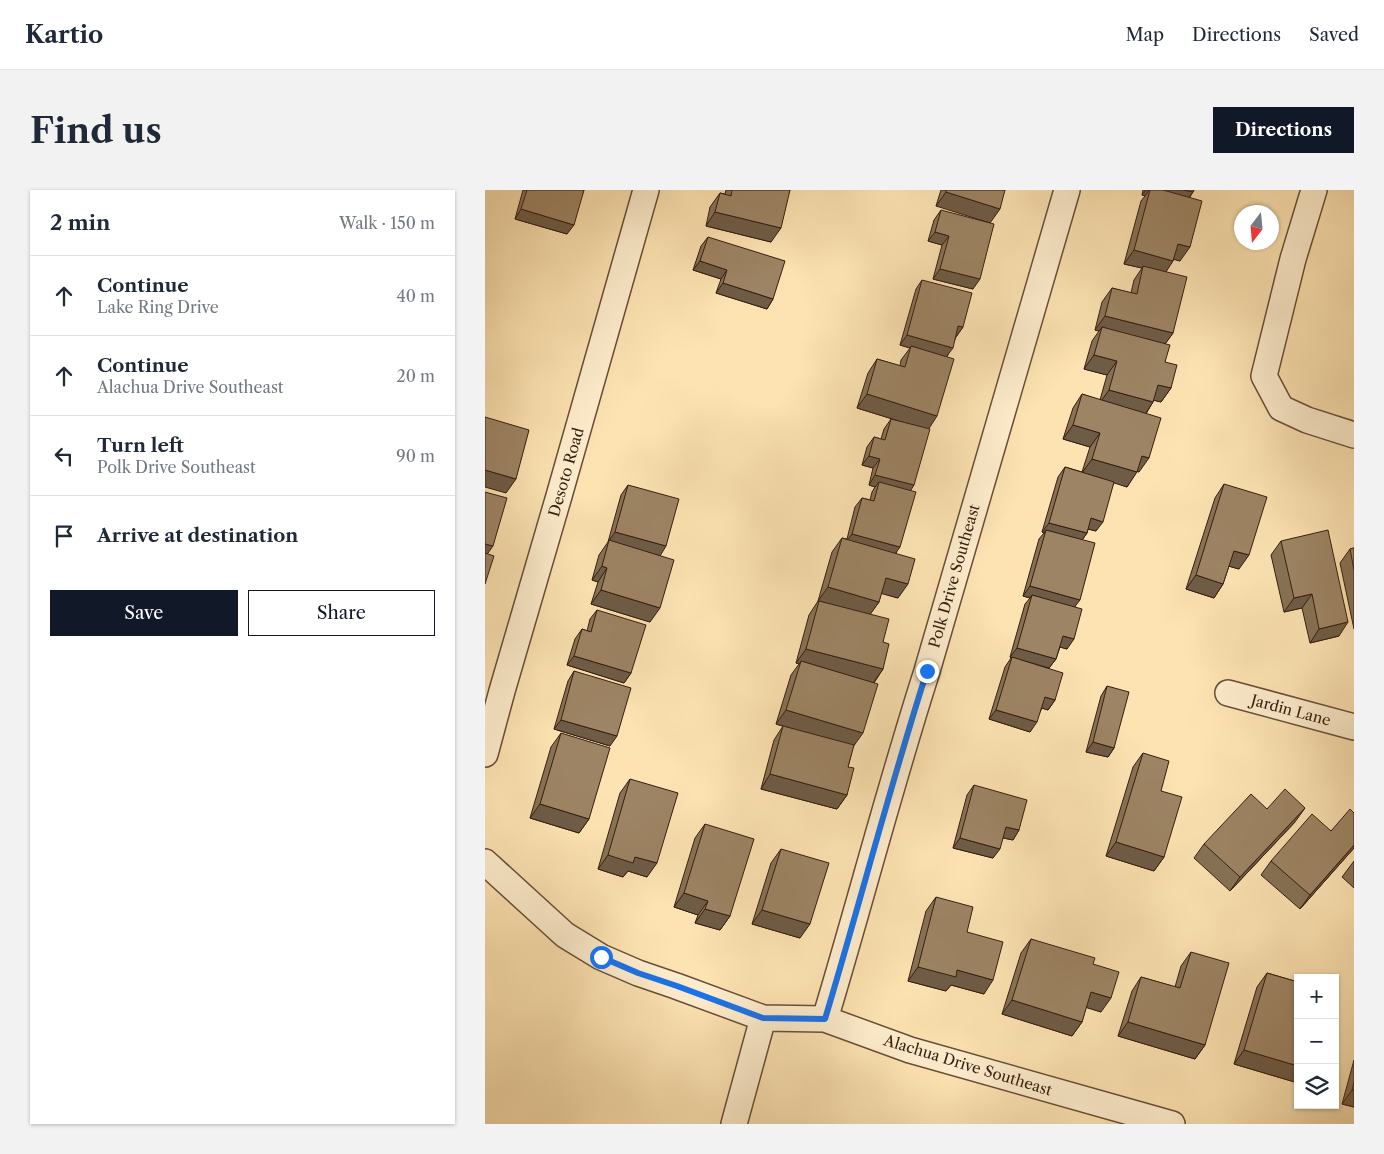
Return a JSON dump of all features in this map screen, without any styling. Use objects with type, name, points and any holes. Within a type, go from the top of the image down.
[{"type":"street","name":"Desoto Road","points":[[485,754],[646,190]]},
{"type":"street","name":"Polk Drive Southeast","points":[[825,1019],[1067,190]]},
{"type":"street","points":[[1314,190],[1293,259],[1263,376],[1281,408],[1307,420],[1354,435]]},
{"type":"street","name":"Jardin Lane","points":[[1228,693],[1354,727]]},
{"type":"street","name":"Alachua Drive Southeast","points":[[485,862],[565,935],[601,957],[638,973],[763,1018],[825,1019],[910,1050],[1168,1123]]},
{"type":"street","points":[[733,1124],[763,1018]]},
{"type":"building","points":[[527,190],[584,190],[574,225],[521,209]]},
{"type":"building","points":[[732,190],[790,190],[781,228],[715,212],[720,193],[731,196]]},
{"type":"building","points":[[946,190],[1005,190],[1000,209],[946,192]]},
{"type":"building","points":[[1150,190],[1163,190],[1202,201],[1190,247],[1178,244],[1173,261],[1134,250]]},
{"type":"building","points":[[941,210],[994,224],[980,279],[940,269],[949,236],[935,232]]},
{"type":"building","points":[[708,237],[785,261],[773,299],[723,283],[727,270],[700,261]]},
{"type":"building","points":[[1143,266],[1187,277],[1173,333],[1105,316],[1112,288],[1137,294]]},
{"type":"building","points":[[922,280],[972,293],[963,327],[958,326],[953,348],[907,335]]},
{"type":"building","points":[[1102,327],[1170,345],[1165,362],[1177,365],[1171,388],[1158,385],[1153,402],[1109,390],[1117,361],[1094,355]]},
{"type":"building","points":[[911,346],[954,359],[937,416],[867,394],[877,359],[905,367]]},
{"type":"building","points":[[1082,394],[1161,418],[1149,458],[1142,456],[1137,472],[1092,459],[1100,433],[1073,425]]},
{"type":"building","points":[[485,417],[529,430],[516,479],[485,470]]},
{"type":"building","points":[[891,419],[930,429],[914,485],[875,475],[880,459],[869,456],[874,437],[885,440]]},
{"type":"building","points":[[1065,467],[1114,482],[1103,522],[1091,518],[1087,533],[1049,523]]},
{"type":"building","points":[[879,482],[916,492],[900,547],[852,534],[862,498],[874,501]]},
{"type":"building","points":[[1224,484],[1267,497],[1249,555],[1234,551],[1223,584],[1196,575]]},
{"type":"building","points":[[628,485],[679,499],[666,546],[615,532]]},
{"type":"building","points":[[485,492],[507,498],[493,546],[485,544]]},
{"type":"building","points":[[1046,530],[1095,543],[1080,600],[1030,586]]},
{"type":"building","points":[[1328,530],[1348,622],[1319,629],[1312,594],[1294,598],[1281,541]]},
{"type":"building","points":[[842,538],[915,559],[908,584],[886,578],[879,602],[828,587]]},
{"type":"building","points":[[609,540],[674,560],[660,608],[601,590],[607,568],[602,566]]},
{"type":"building","points":[[1354,548],[1354,570],[1350,549]]},
{"type":"building","points":[[485,553],[494,556],[485,584]]},
{"type":"building","points":[[1032,595],[1082,609],[1074,639],[1063,636],[1056,659],[1017,648]]},
{"type":"building","points":[[819,601],[889,619],[883,642],[889,644],[883,669],[806,649]]},
{"type":"building","points":[[597,610],[646,625],[631,673],[574,656],[582,629],[591,632]]},
{"type":"building","points":[[1012,657],[1063,673],[1055,700],[1045,697],[1037,722],[996,710]]},
{"type":"building","points":[[801,661],[878,684],[863,733],[786,710]]},
{"type":"building","points":[[574,671],[631,688],[617,736],[561,720]]},
{"type":"building","points":[[1107,686],[1129,692],[1114,748],[1093,742]]},
{"type":"building","points":[[783,726],[854,745],[848,767],[854,768],[847,795],[770,774]]},
{"type":"building","points":[[561,733],[610,748],[589,819],[540,804]]},
{"type":"building","points":[[1143,753],[1169,761],[1161,791],[1182,797],[1164,857],[1116,842]]},
{"type":"building","points":[[630,779],[678,793],[657,863],[635,857],[633,863],[608,855]]},
{"type":"building","points":[[974,785],[1027,800],[1019,830],[1006,827],[1000,849],[960,838]]},
{"type":"building","points":[[1285,789],[1305,808],[1240,877],[1204,844],[1251,794],[1267,809]]},
{"type":"building","points":[[1350,809],[1354,813],[1354,845],[1310,895],[1271,861],[1312,814],[1331,831]]},
{"type":"building","points":[[705,824],[754,839],[730,916],[705,909],[708,901],[684,893]]},
{"type":"building","points":[[781,849],[829,863],[810,924],[762,910]]},
{"type":"building","points":[[936,897],[973,907],[967,932],[1003,942],[993,980],[957,970],[956,977],[918,967]]},
{"type":"building","points":[[1031,939],[1095,958],[1093,964],[1119,972],[1111,998],[1091,992],[1082,1022],[1012,1000]]},
{"type":"building","points":[[1191,952],[1229,963],[1205,1045],[1128,1022],[1141,977],[1180,988]]},
{"type":"building","points":[[1267,973],[1294,981],[1294,1065],[1244,1050]]},
{"type":"route","points":[[601,957],[638,973],[763,1018],[825,1019],[909,726],[927,671]]}]
